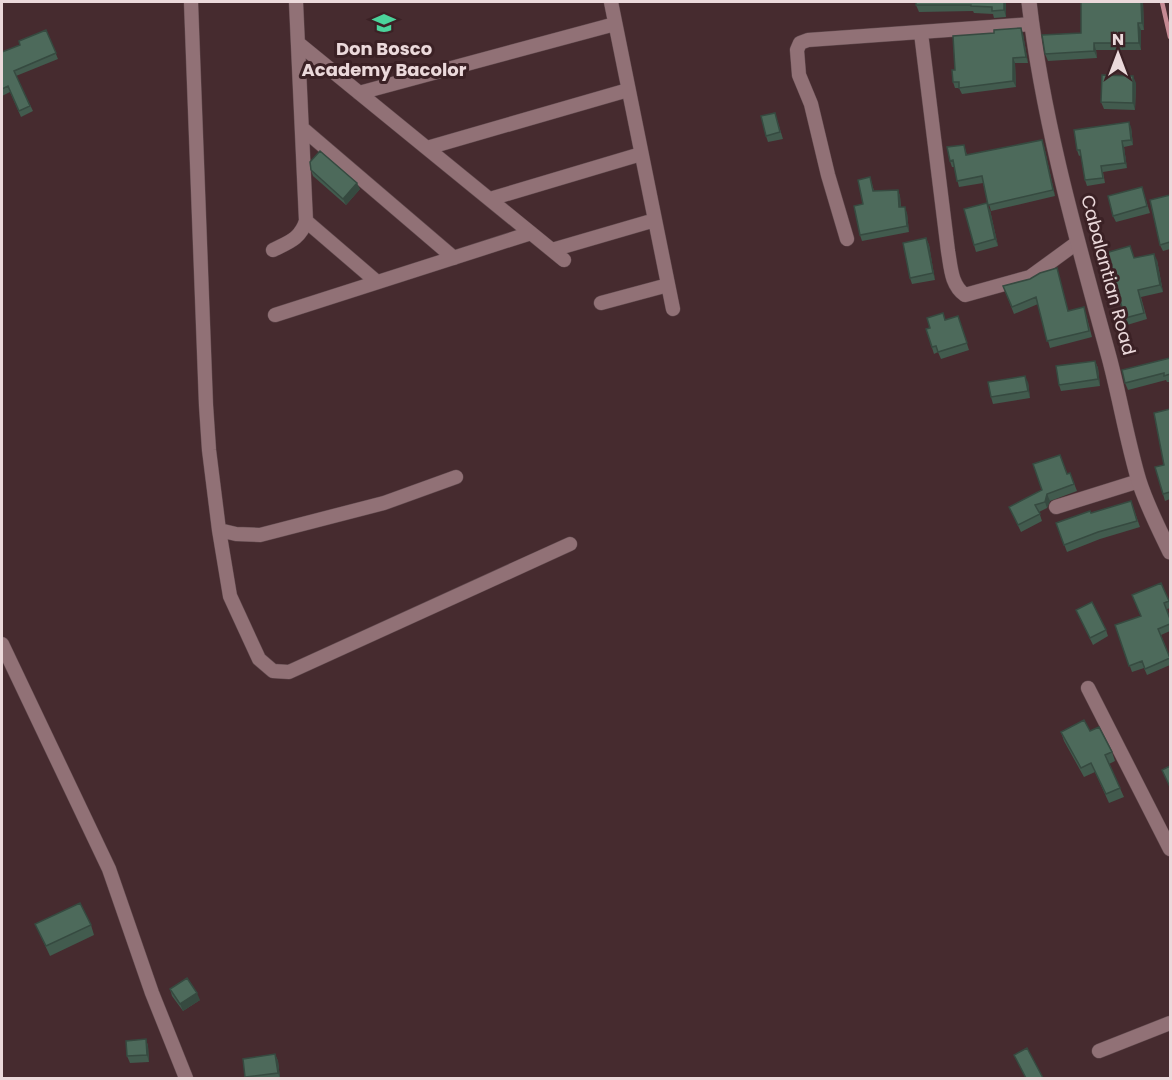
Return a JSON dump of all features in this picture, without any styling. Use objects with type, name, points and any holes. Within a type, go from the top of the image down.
[{"type":"street","points":[[191,2],[209,450],[230,596],[259,659],[273,671],[289,672],[570,544]]},
{"type":"street","points":[[273,250],[299,236],[303,232],[306,221],[296,2]]},
{"type":"street","points":[[611,2],[673,309]]},
{"type":"street","name":"Cabalantian Road","points":[[1029,2],[1037,64],[1078,242],[1113,369],[1139,481],[1170,552]]},
{"type":"street","points":[[359,93],[615,24]]},
{"type":"street","points":[[847,239],[828,175],[811,104],[799,75],[797,50],[800,43],[808,40],[1032,24]]},
{"type":"street","points":[[921,33],[948,251],[953,282],[958,291],[965,295],[1030,277],[1078,242]]},
{"type":"street","points":[[298,43],[564,260]]},
{"type":"street","points":[[427,148],[628,90]]},
{"type":"street","points":[[302,128],[454,258]]},
{"type":"street","points":[[490,199],[641,154]]},
{"type":"street","points":[[552,250],[655,220]]},
{"type":"street","points":[[306,221],[377,282]]},
{"type":"street","points":[[275,315],[531,233]]},
{"type":"street","points":[[601,303],[668,285]]},
{"type":"street","points":[[219,530],[236,534],[260,535],[384,503],[456,477]]},
{"type":"street","points":[[1056,507],[1139,481]]},
{"type":"street","points":[[2,644],[109,869],[152,993],[186,1078]]},
{"type":"street","points":[[1088,688],[1170,849]]},
{"type":"street","points":[[1099,1050],[1170,1023]]},
{"type":"building","points":[[916,2],[1004,2],[1004,10],[992,11],[992,7],[971,5],[916,5]]},
{"type":"building","points":[[1081,2],[1141,2],[1142,23],[1138,23],[1139,43],[1094,43],[1094,51],[1045,54],[1042,35],[1081,33]]},
{"type":"building","points":[[1021,28],[1026,57],[1013,58],[1013,81],[959,88],[959,82],[953,82],[952,70],[955,70],[953,36],[994,33],[994,30]]},
{"type":"building","points":[[46,30],[56,53],[14,71],[30,106],[19,111],[8,86],[2,89],[2,52],[20,45],[19,41]]},
{"type":"building","points":[[1102,75],[1133,76],[1133,103],[1101,102]]},
{"type":"building","points":[[775,113],[780,132],[766,136],[761,116]]},
{"type":"building","points":[[1129,122],[1131,140],[1122,141],[1125,163],[1101,166],[1103,178],[1085,180],[1074,130]]},
{"type":"building","points":[[1042,140],[1053,190],[988,205],[982,176],[957,181],[953,160],[950,161],[947,147],[964,145],[966,155]]},
{"type":"building","points":[[320,151],[357,183],[343,199],[311,170],[310,162]]},
{"type":"building","points":[[870,177],[873,191],[898,190],[899,207],[905,207],[907,226],[860,235],[854,206],[863,204],[858,180]]},
{"type":"building","points":[[1142,187],[1147,206],[1113,216],[1108,196]]},
{"type":"building","points":[[1170,195],[1170,242],[1160,245],[1150,200]]},
{"type":"building","points":[[987,203],[995,239],[974,245],[964,209]]},
{"type":"building","points":[[926,238],[933,273],[910,278],[903,243]]},
{"type":"building","points":[[1130,246],[1134,258],[1154,254],[1160,285],[1138,290],[1144,313],[1125,318],[1116,286],[1113,285],[1102,254]]},
{"type":"building","points":[[1057,268],[1068,311],[1084,307],[1089,331],[1047,341],[1036,297],[1012,307],[1003,286],[1030,279]]},
{"type":"building","points":[[943,313],[945,320],[958,316],[967,343],[938,352],[936,346],[932,347],[926,329],[930,328],[927,318]]},
{"type":"building","points":[[1170,358],[1170,374],[1164,376],[1164,373],[1125,383],[1122,370]]},
{"type":"building","points":[[1095,361],[1098,379],[1059,385],[1056,366]]},
{"type":"building","points":[[1025,376],[1028,391],[991,397],[988,382]]},
{"type":"building","points":[[1170,409],[1170,492],[1163,494],[1155,467],[1164,465],[1154,413]]},
{"type":"building","points":[[1060,455],[1067,474],[1070,473],[1074,484],[1047,494],[1045,502],[1035,505],[1040,514],[1018,525],[1009,507],[1042,490],[1033,464]]},
{"type":"building","points":[[1131,501],[1137,521],[1064,545],[1056,523],[1090,511],[1091,513]]},
{"type":"building","points":[[1161,583],[1169,601],[1164,603],[1170,624],[1158,629],[1170,658],[1145,669],[1142,661],[1129,666],[1115,625],[1141,616],[1132,595]]},
{"type":"building","points":[[1092,602],[1106,630],[1090,638],[1076,610]]},
{"type":"building","points":[[1084,720],[1090,731],[1099,727],[1112,752],[1105,755],[1120,788],[1106,794],[1091,763],[1081,768],[1061,732]]},
{"type":"building","points":[[1170,766],[1170,787],[1162,770]]},
{"type":"building","points":[[80,903],[91,925],[46,946],[35,924]]},
{"type":"building","points":[[187,978],[197,993],[180,1004],[170,989]]},
{"type":"building","points":[[146,1039],[147,1055],[127,1056],[126,1041]]},
{"type":"building","points":[[1027,1048],[1043,1078],[1026,1078],[1014,1055]]},
{"type":"building","points":[[275,1054],[278,1073],[245,1077],[243,1059]]},
{"type":"waterway","points":[[1162,2],[1170,37]]},
{"type":"place","name":"Don Bosco Academy Bacolor","points":[[384,23]]}]
